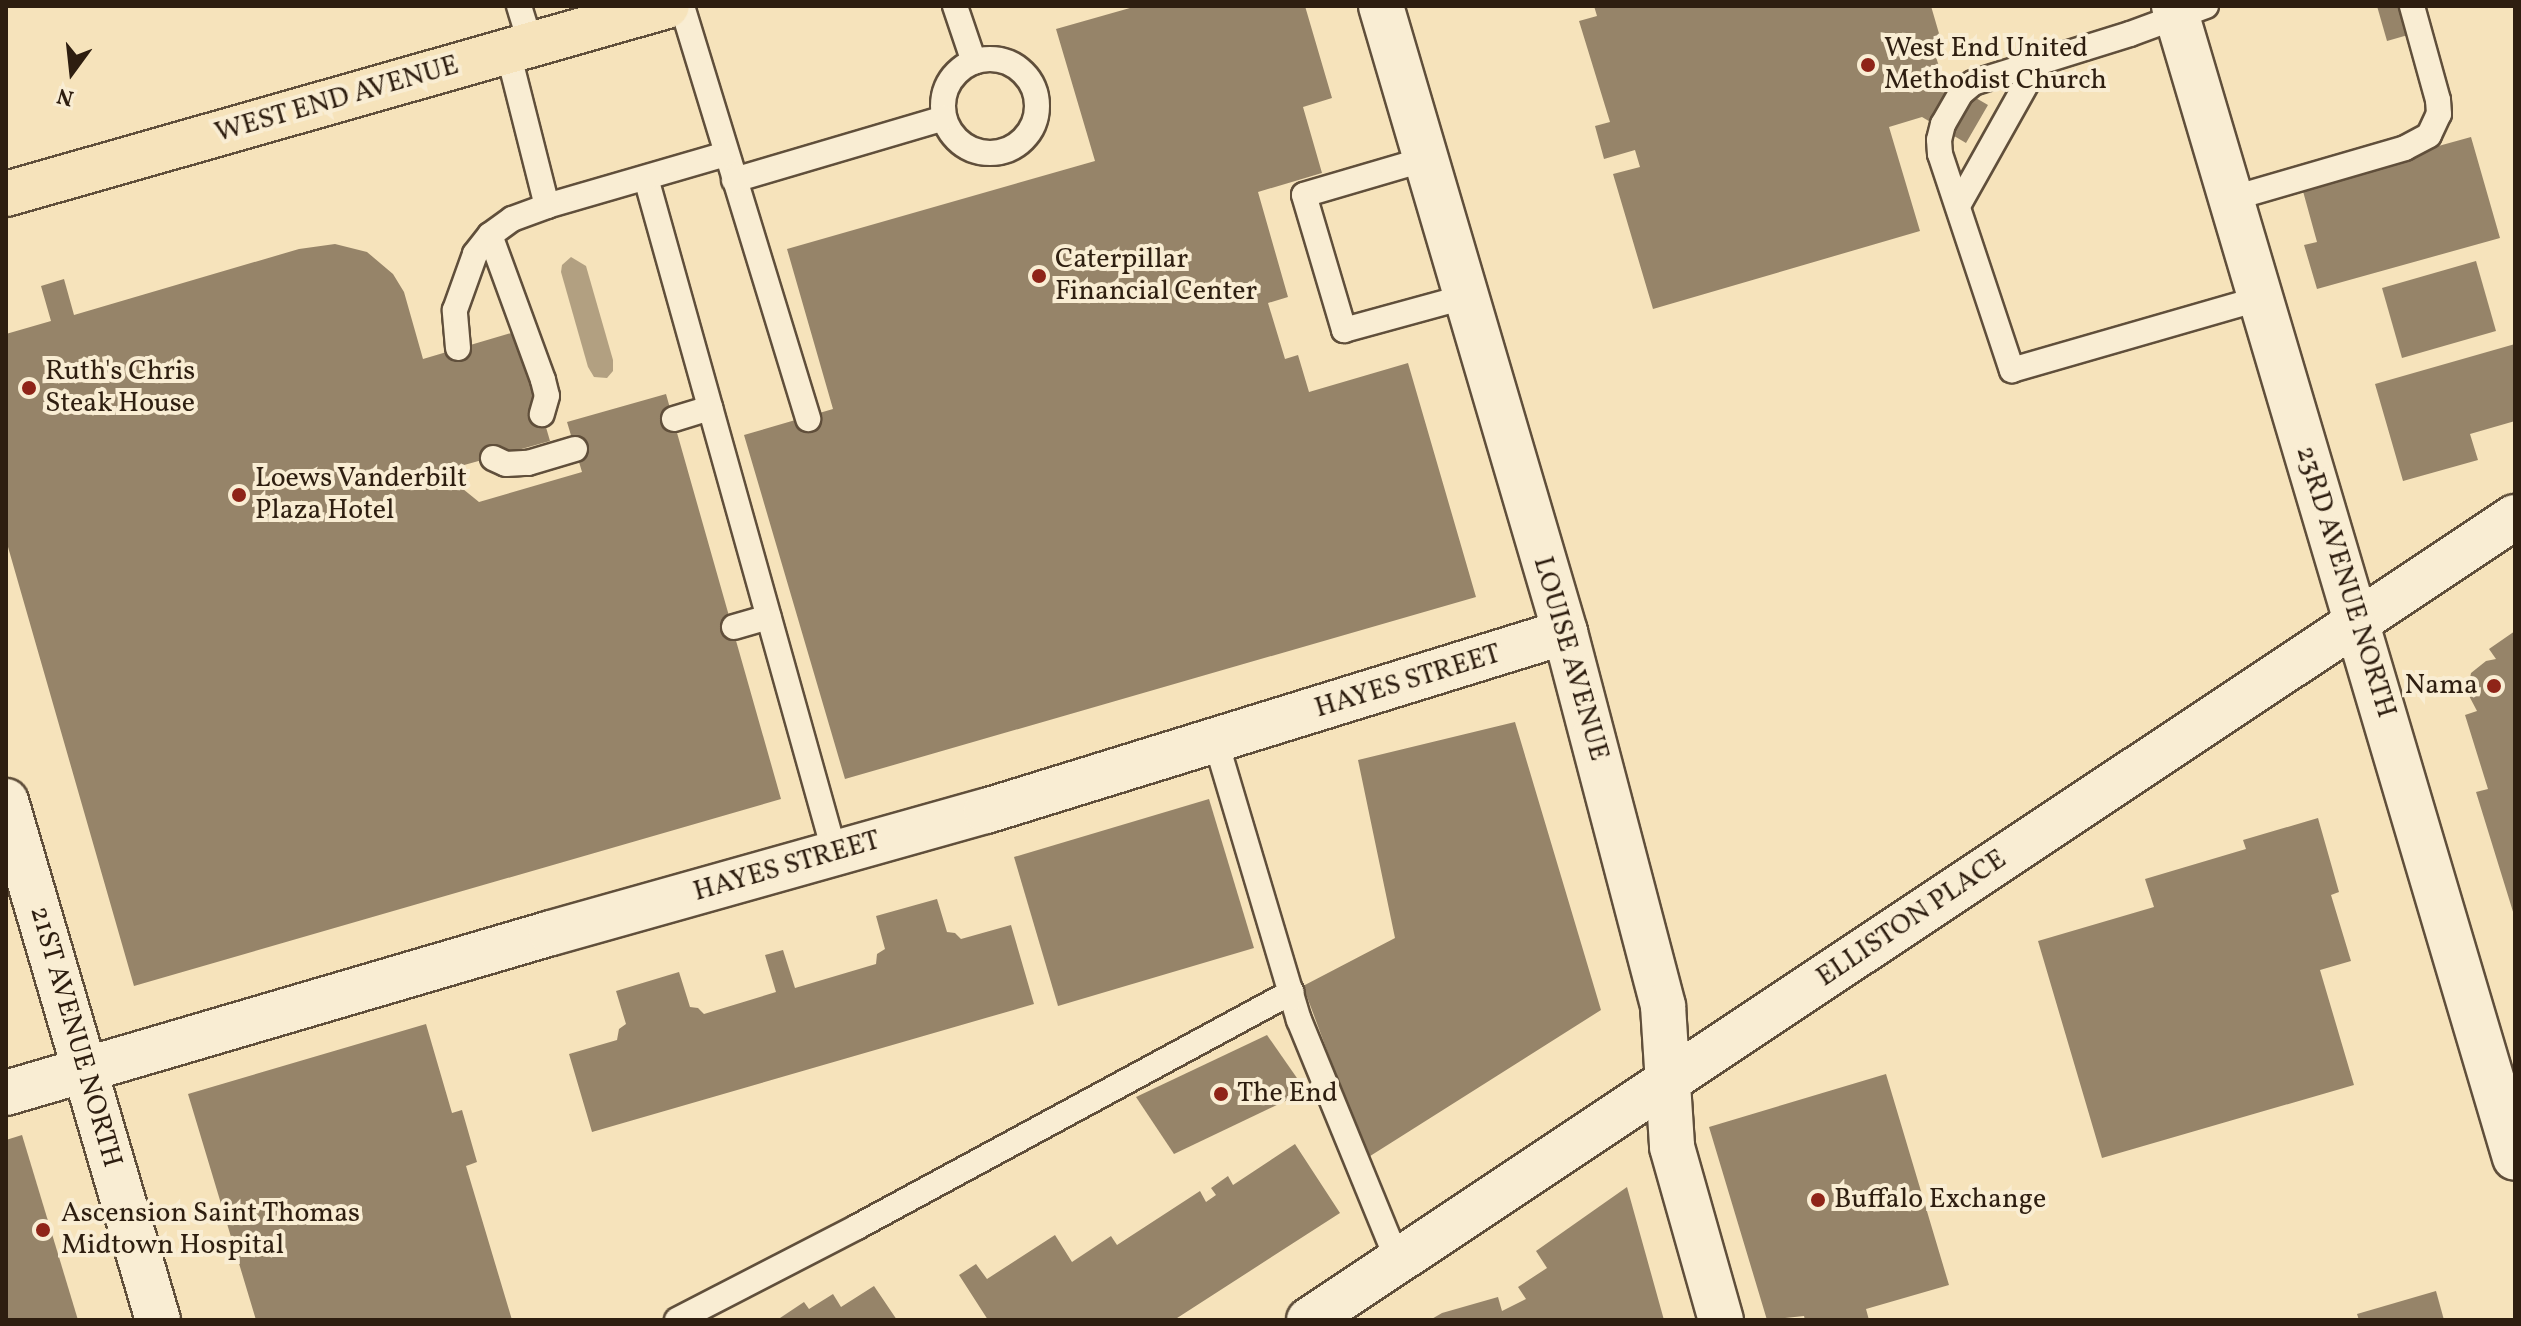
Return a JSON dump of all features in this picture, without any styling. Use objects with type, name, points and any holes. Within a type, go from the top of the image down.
[{"type":"main road","name":"WEST END AVENUE","points":[[6,194],[519,34],[667,6]]},
{"type":"street","name":"LOUISE AVENUE","points":[[1381,6],[1565,632],[1663,1006],[1672,1147],[1721,1320]]},
{"type":"street","name":"23RD AVENUE NORTH","points":[[2186,10],[2230,199],[2258,299],[2359,621],[2515,1158]]},
{"type":"street","name":"ELLISTON PLACE","points":[[1309,1320],[2515,517]]},
{"type":"street","name":"HAYES STREET","points":[[6,1093],[1216,742],[1565,632]]},
{"type":"street","name":"21ST AVENUE NORTH","points":[[6,801],[158,1320]]},
{"type":"lane","points":[[682,6],[808,419]]},
{"type":"lane","points":[[955,6],[974,62]]},
{"type":"lane","points":[[2230,199],[2419,142],[2436,125],[2438,100],[2412,6]]},
{"type":"lane","points":[[2186,10],[1973,83],[1954,104],[1939,140],[1946,175],[1959,204],[2012,370],[2258,299]]},
{"type":"lane","points":[[519,34],[547,206]]},
{"type":"lane","points":[[989,59],[1006,62],[1028,78],[1037,101],[1036,117],[1030,131],[1006,151],[975,152],[961,144],[944,118],[946,88],[954,74],[974,62],[989,59]]},
{"type":"lane","points":[[1959,204],[2038,63]]},
{"type":"lane","points":[[734,180],[944,118]]},
{"type":"lane","points":[[458,348],[455,310],[475,254],[490,235],[512,219],[726,154]]},
{"type":"lane","points":[[1426,159],[1304,195],[1344,330],[1465,297]]},
{"type":"lane","points":[[646,178],[835,854]]},
{"type":"lane","points":[[490,235],[545,388],[547,408],[542,414]]},
{"type":"lane","points":[[674,419],[710,408]]},
{"type":"lane","points":[[493,458],[506,464],[528,463],[575,449]]},
{"type":"lane","points":[[734,627],[769,617]]},
{"type":"lane","points":[[1216,742],[1291,992],[1398,1261]]},
{"type":"lane","points":[[677,1320],[1291,992]]},
{"type":"shaded area","points":[[571,257],[586,266],[613,360],[613,371],[607,378],[594,377],[588,367],[561,272],[562,265]]},
{"type":"building","points":[[1137,6],[1305,6],[1332,98],[1303,107],[1322,173],[1258,192],[1288,297],[1268,303],[1285,359],[1298,355],[1309,392],[1408,363],[1476,597],[845,779],[744,435],[833,409],[787,249],[1095,161],[1056,29]]},
{"type":"building","points":[[1594,6],[1931,6],[1945,54],[1936,57],[1943,79],[1988,105],[1966,143],[1922,117],[1889,127],[1920,231],[1653,309],[1613,174],[1640,167],[1635,150],[1604,159],[1595,126],[1610,122],[1579,21],[1597,16]]},
{"type":"building","points":[[2377,6],[2423,6],[2429,29],[2387,41]]},
{"type":"building","points":[[2471,137],[2500,238],[2317,289],[2304,245],[2317,242],[2301,184]]},
{"type":"building","name":"Loews Vanderbilt Plaza Hotel","points":[[335,244],[367,252],[393,274],[404,292],[423,359],[518,331],[550,441],[457,467],[463,489],[479,502],[582,472],[567,422],[666,394],[781,799],[134,986],[6,540],[6,334],[51,321],[41,286],[64,279],[74,315],[299,249]]},
{"type":"building","points":[[2476,261],[2496,331],[2402,358],[2382,288]]},
{"type":"building","points":[[2515,344],[2515,421],[2470,434],[2478,460],[2403,481],[2375,384]]},
{"type":"building","points":[[2515,631],[2514,915],[2476,792],[2488,789],[2465,715],[2477,711],[2467,692],[2471,673],[2486,661],[2496,659],[2489,649]]},
{"type":"building","points":[[1515,722],[1601,1010],[1367,1158],[1303,986],[1395,938],[1358,760]]},
{"type":"building","points":[[1209,799],[1254,948],[1058,1006],[1014,857]]},
{"type":"building","points":[[2318,818],[2339,892],[2331,895],[2351,961],[2320,970],[2354,1085],[2102,1158],[2038,941],[2154,907],[2145,879],[2246,849],[2243,840]]},
{"type":"building","points":[[937,899],[947,932],[955,933],[961,939],[1011,925],[1034,1004],[592,1132],[569,1054],[617,1040],[619,1029],[626,1024],[616,991],[679,972],[690,1007],[698,1008],[704,1014],[776,992],[765,955],[783,950],[795,988],[876,964],[877,954],[885,949],[876,916]]},
{"type":"building","points":[[426,1024],[452,1113],[462,1110],[477,1162],[466,1166],[512,1320],[256,1320],[188,1094]]},
{"type":"building","name":"The End","points":[[1267,1035],[1306,1091],[1174,1154],[1136,1097]]},
{"type":"building","points":[[1886,1074],[1949,1285],[1866,1309],[1869,1320],[1805,1320],[1804,1316],[1767,1320],[1709,1127]]},
{"type":"building","points":[[22,1135],[78,1320],[6,1320],[6,1140]]},
{"type":"building","points":[[1295,1144],[1340,1213],[1174,1320],[988,1320],[959,1275],[976,1264],[987,1279],[1055,1235],[1072,1262],[1111,1236],[1117,1245],[1200,1191],[1206,1202],[1216,1195],[1211,1188],[1228,1176],[1233,1185]]},
{"type":"building","points":[[1627,1187],[1664,1320],[1430,1320],[1442,1313],[1498,1297],[1502,1311],[1526,1299],[1518,1287],[1547,1268],[1536,1251]]},
{"type":"building","points":[[874,1286],[897,1320],[777,1320],[804,1302],[809,1309],[833,1294],[841,1307]]},
{"type":"building","points":[[2436,1291],[2444,1320],[2359,1320],[2357,1314]]},
{"type":"place","name":"West End United Methodist Church","points":[[1868,65]]},
{"type":"place","name":"Caterpillar Financial Center","points":[[1039,276]]},
{"type":"place","name":"Ruth's Chris Steak House","points":[[29,388]]},
{"type":"place","name":"Loews Vanderbilt Plaza Hotel","points":[[239,495]]},
{"type":"place","name":"Nama","points":[[2494,686]]},
{"type":"place","name":"The End","points":[[1221,1094]]},
{"type":"place","name":"Buffalo Exchange","points":[[1818,1200]]},
{"type":"place","name":"Ascension Saint Thomas Midtown Hospital","points":[[43,1230]]}]
